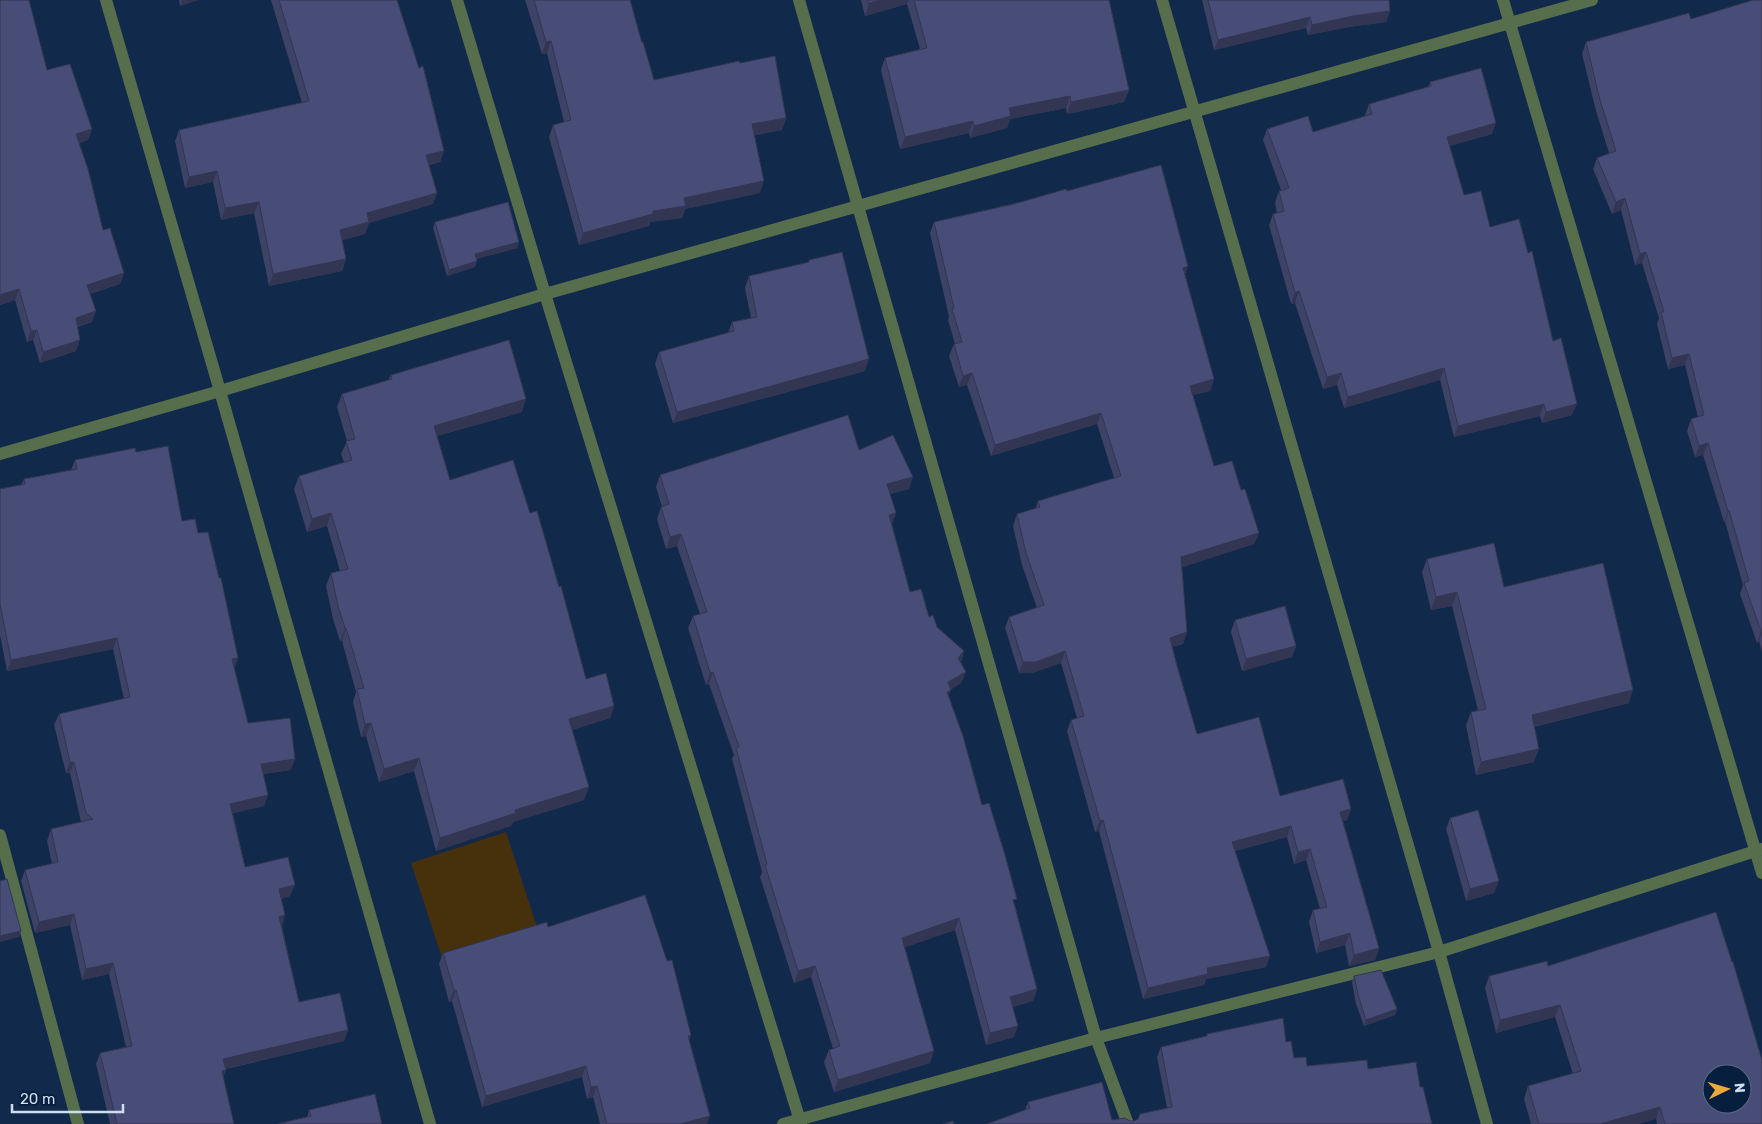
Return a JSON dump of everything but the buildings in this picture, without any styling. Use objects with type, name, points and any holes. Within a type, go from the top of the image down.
[{"type":"street","points":[[106,0],[430,1124]]},
{"type":"street","points":[[457,0],[545,294],[800,1122]]},
{"type":"street","points":[[799,0],[1096,1038],[1128,1124]]},
{"type":"street","points":[[1162,0],[1439,952],[1487,1124]]},
{"type":"street","points":[[1503,0],[1758,850],[1762,873]]},
{"type":"street","points":[[0,454],[220,391],[545,294],[1592,0]]},
{"type":"street","points":[[0,836],[78,1124]]},
{"type":"street","points":[[783,1124],[800,1122],[1096,1038],[1439,952],[1758,850]]},
{"type":"shaded area","points":[[506,832],[537,927],[442,958],[411,863]]}]
